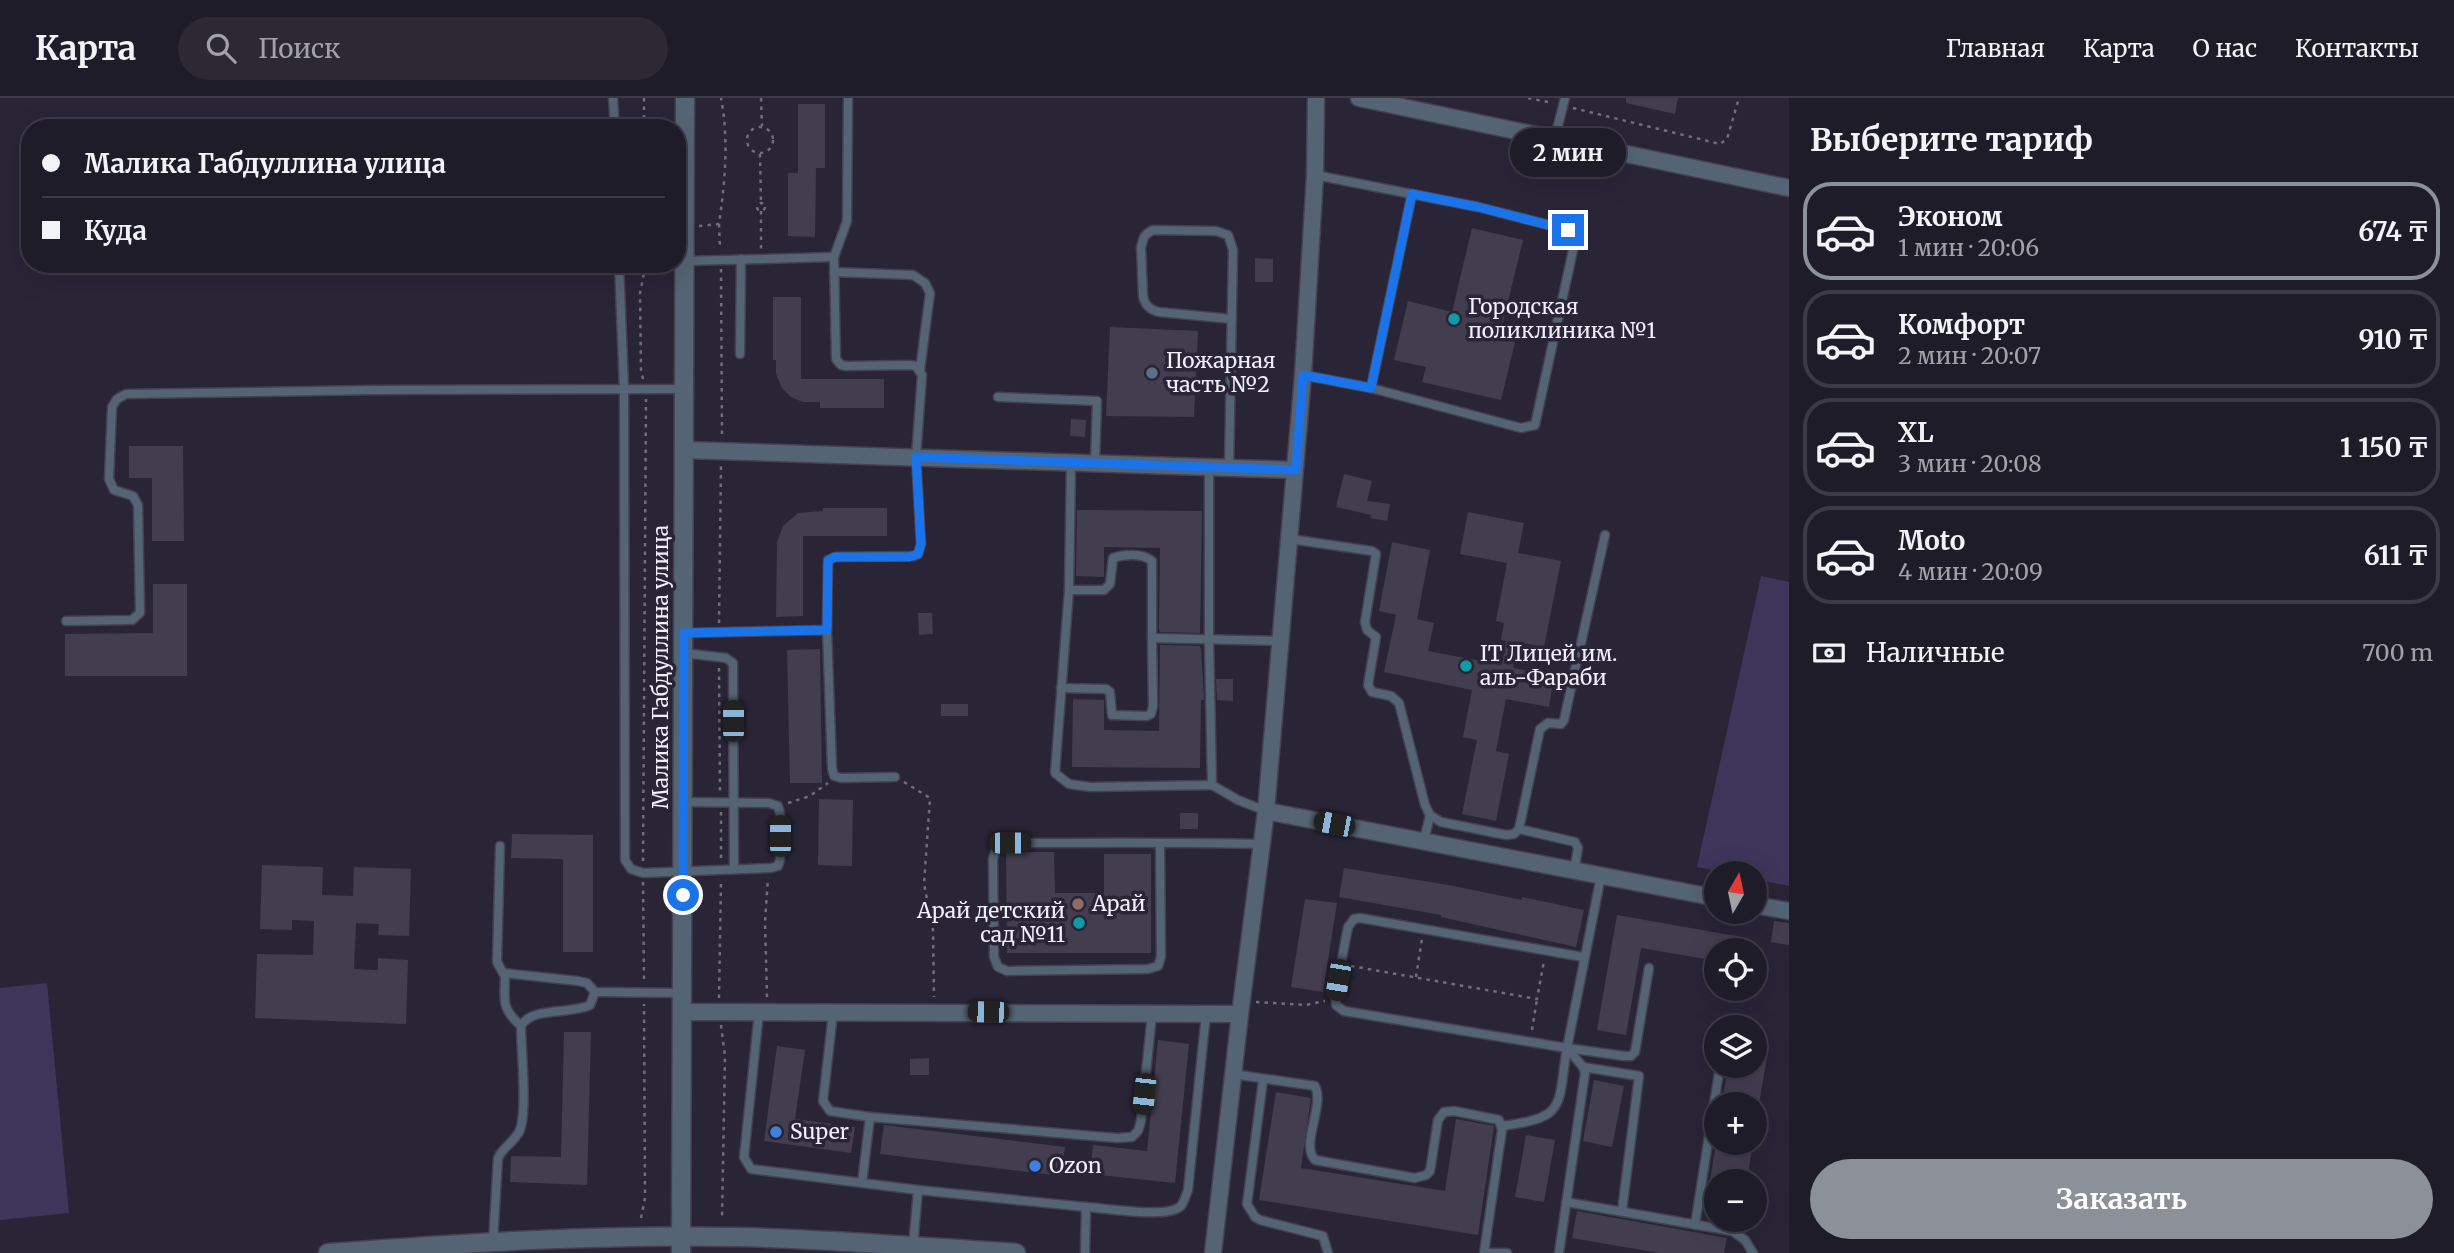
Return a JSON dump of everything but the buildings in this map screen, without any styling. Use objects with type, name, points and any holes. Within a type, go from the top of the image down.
[{"type":"street","name":"Малика Габдуллина улица","points":[[685,98],[685,119]]},
{"type":"street","points":[[1213,1253],[1240,1010],[1266,811],[1303,375],[1315,175],[1316,98]]},
{"type":"street","points":[[1359,98],[1789,188]]},
{"type":"street","name":"Малика Габдуллина улица","points":[[686,227],[686,261]]},
{"type":"street","name":"Малика Габдуллина улица","points":[[681,1245],[686,273]]},
{"type":"street","points":[[685,450],[1296,470]]},
{"type":"street","points":[[1266,811],[1704,896]]},
{"type":"street","points":[[1768,907],[1789,911]]},
{"type":"street","points":[[682,1012],[1206,1014],[1240,1010]]},
{"type":"street","points":[[328,1253],[493,1242],[681,1245],[790,1239],[1016,1253]]},
{"type":"lane","points":[[613,98],[614,119]]},
{"type":"lane","points":[[848,98],[847,222],[834,257],[835,355],[838,363],[846,366],[910,365],[920,370]]},
{"type":"lane","points":[[1555,138],[1564,102]]},
{"type":"lane","points":[[1303,375],[1371,388],[1521,428],[1535,425],[1575,241],[1568,230],[1478,207],[1315,175]]},
{"type":"lane","points":[[1371,388],[1412,194]]},
{"type":"lane","points":[[1229,468],[1232,319],[1233,250],[1228,235],[1216,231],[1153,230],[1144,237],[1141,247],[1143,296],[1144,303],[1149,308],[1159,313],[1232,319]]},
{"type":"lane","points":[[686,261],[834,257]]},
{"type":"lane","points":[[740,354],[741,259]]},
{"type":"lane","points":[[834,272],[913,275],[925,283],[930,293],[920,370],[922,381],[916,457],[921,544],[918,554],[909,557],[835,557],[828,561],[827,630],[834,776],[895,777]]},
{"type":"lane","points":[[619,273],[624,388],[625,860],[631,869],[643,873],[778,866],[778,806],[769,803],[683,802]]},
{"type":"lane","points":[[66,621],[132,620],[140,613],[138,505],[133,496],[114,490],[110,479],[112,407],[117,399],[126,394],[685,389]]},
{"type":"lane","points":[[998,397],[1097,401],[1095,464]]},
{"type":"lane","points":[[1071,464],[1069,590],[1055,773],[1069,784],[1090,787],[1212,785],[1238,800],[1266,811]]},
{"type":"lane","points":[[1209,467],[1212,785]]},
{"type":"lane","points":[[1290,539],[1372,551],[1376,554],[1365,622],[1367,630],[1376,637],[1368,685],[1372,692],[1391,696],[1399,703],[1425,805],[1430,815],[1441,822],[1506,835],[1514,834],[1519,829],[1540,729],[1548,723],[1561,724],[1564,720],[1605,535]]},
{"type":"lane","points":[[1061,688],[1106,689],[1110,694],[1112,715],[1147,716],[1151,714],[1153,706],[1152,561],[1147,557],[1113,558],[1110,584],[1104,590],[1069,590]]},
{"type":"lane","points":[[684,633],[827,630]]},
{"type":"lane","points":[[1152,638],[1281,641]]},
{"type":"lane","points":[[684,653],[732,660],[734,869]]},
{"type":"lane","points":[[1424,841],[1430,815]]},
{"type":"lane","points":[[1519,829],[1576,842],[1578,848],[1574,871]]},
{"type":"lane","points":[[1160,843],[1161,957],[1158,966],[1148,969],[1007,971],[998,967],[994,957],[993,859],[997,846],[1010,843],[1160,843],[1262,844]]},
{"type":"lane","points":[[500,846],[500,970],[505,974],[587,983],[595,992],[682,993]]},
{"type":"lane","points":[[1502,1126],[1535,1121],[1552,1112],[1558,1102],[1583,957],[1601,876]]},
{"type":"lane","points":[[1583,957],[1366,918],[1354,919],[1348,928],[1335,1000],[1344,1011],[1631,1056],[1635,1052],[1649,968]]},
{"type":"lane","points":[[505,974],[505,1004],[509,1015],[521,1026]]},
{"type":"lane","points":[[493,1242],[498,1158],[503,1148],[520,1131],[524,1105],[521,1026],[525,1020],[544,1012],[578,1011],[590,1005],[595,992]]},
{"type":"lane","points":[[763,1012],[744,1157],[747,1166],[756,1170],[918,1190],[1140,1211],[1173,1211],[1182,1205],[1188,1190],[1206,1014]]},
{"type":"lane","points":[[833,1013],[823,1101],[830,1111],[870,1117],[1117,1138],[1132,1137],[1138,1131],[1141,1121],[1152,1014]]},
{"type":"lane","points":[[1559,1253],[1585,1073],[1567,1048]]},
{"type":"lane","points":[[1583,1067],[1639,1076],[1622,1210]]},
{"type":"lane","points":[[1233,1074],[1315,1086],[1317,1090],[1310,1150],[1312,1157],[1320,1162],[1421,1177],[1430,1171],[1438,1120],[1444,1112],[1448,1110],[1499,1119],[1502,1126],[1485,1253],[1507,1253]]},
{"type":"lane","points":[[1695,1225],[1718,1078]]},
{"type":"lane","points":[[1263,1080],[1247,1204],[1260,1220],[1323,1236],[1328,1253]]},
{"type":"lane","points":[[862,1183],[870,1117]]},
{"type":"lane","points":[[914,1246],[918,1190]]},
{"type":"lane","points":[[1566,1202],[1622,1210],[1740,1235],[1750,1245],[1753,1253]]},
{"type":"lane","points":[[1085,1253],[1086,1207]]},
{"type":"path","points":[[644,98],[644,119]]},
{"type":"path","points":[[686,227],[719,224],[726,177],[724,118],[720,98]]},
{"type":"path","points":[[761,98],[762,126]]},
{"type":"path","points":[[1528,98],[1564,102],[1720,144],[1727,139],[1739,98]]},
{"type":"path","points":[[762,126],[769,129],[774,139],[769,150],[760,153],[752,150],[746,139],[751,129],[762,126]]},
{"type":"path","points":[[760,153],[761,203],[765,207],[761,211],[761,259]]},
{"type":"path","points":[[641,1218],[645,1198],[643,873],[647,389],[640,370],[640,293],[644,273]]},
{"type":"path","points":[[778,806],[810,796],[837,777]]},
{"type":"path","points":[[895,777],[930,798],[924,884],[933,930],[934,1012]]},
{"type":"path","points":[[763,1012],[767,883],[771,868]]},
{"type":"path","points":[[1416,977],[1424,928]]},
{"type":"path","points":[[1530,1042],[1546,951]]},
{"type":"path","points":[[1341,965],[1537,999]]},
{"type":"path","points":[[1240,1010],[1261,1000],[1306,1005],[1335,1000]]},
{"type":"shaded area","points":[[1761,576],[1789,582],[1789,886],[1768,882],[1768,861],[1704,861],[1704,868],[1697,867]]},
{"type":"shaded area","points":[[47,983],[69,1213],[0,1220],[0,988]]},
{"type":"place","name":"Городская поликлиника №1","points":[[1454,319]]},
{"type":"place","name":"Пожарная часть №2","points":[[1152,373]]},
{"type":"place","name":"IT Лицей им. аль-Фараби","points":[[1466,666]]},
{"type":"place","name":"Арай","points":[[1078,904]]},
{"type":"place","name":"Арай детский сад №11","points":[[1079,923]]},
{"type":"place","name":"Super","points":[[776,1132]]},
{"type":"place","name":"Ozon","points":[[1035,1166]]},
{"type":"route","points":[[683,895],[684,633],[827,630],[828,561],[835,557],[909,557],[918,554],[921,544],[916,457],[1296,470],[1303,375],[1371,388],[1412,194],[1478,207],[1568,230]]}]
